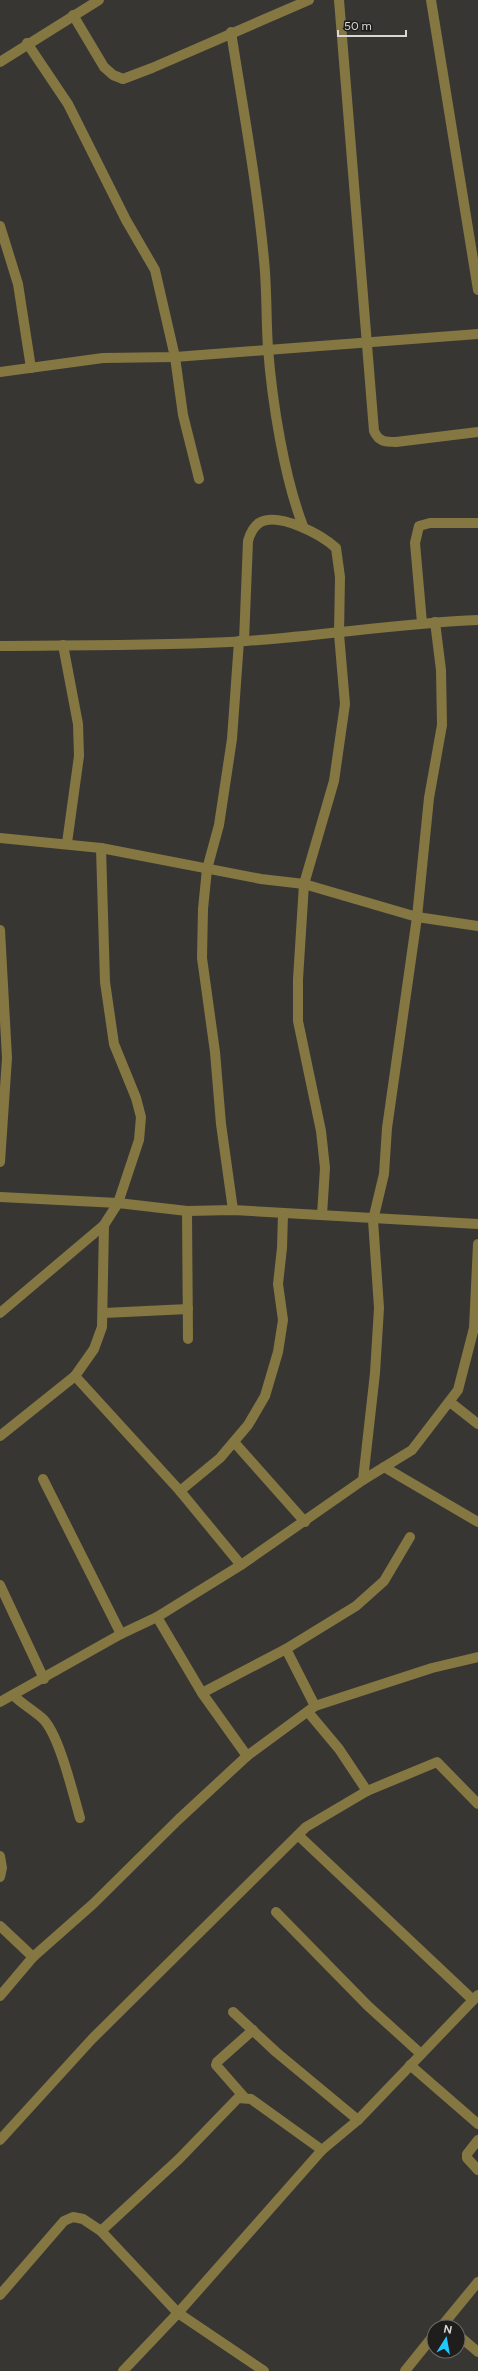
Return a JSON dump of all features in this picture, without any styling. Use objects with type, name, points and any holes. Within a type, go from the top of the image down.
[{"type":"street","points":[[0,62],[27,43],[99,0]]},
{"type":"street","points":[[73,15],[104,67],[113,75],[123,78],[152,68],[231,32],[309,0]]},
{"type":"street","points":[[339,0],[374,431],[378,439],[384,442],[396,442],[478,432]]},
{"type":"street","points":[[431,0],[478,290]]},
{"type":"street","points":[[231,32],[253,172],[264,261],[268,350],[276,416],[296,507],[303,526]]},
{"type":"street","points":[[27,43],[68,104],[126,220],[155,270],[175,357],[183,415],[199,479]]},
{"type":"street","points":[[0,226],[18,284],[30,368]]},
{"type":"street","points":[[0,372],[103,358],[175,357],[478,334]]},
{"type":"street","points":[[233,1210],[220,1124],[215,1052],[202,958],[203,909],[207,869],[218,825],[232,740],[242,641],[248,541],[250,534],[260,522],[267,521],[303,526],[328,540],[336,548],[340,576],[339,634],[345,704],[334,781],[304,884],[298,1021],[321,1131],[325,1168],[322,1215]]},
{"type":"street","points":[[422,623],[415,543],[419,526],[430,523],[478,523]]},
{"type":"street","points":[[0,646],[242,641],[339,634],[422,623],[478,620]]},
{"type":"street","points":[[363,1480],[375,1373],[379,1308],[373,1220],[384,1174],[387,1128],[417,917],[429,798],[442,725],[440,670],[435,622]]},
{"type":"street","points":[[63,645],[78,724],[79,756],[67,843]]},
{"type":"street","points":[[0,838],[67,843],[101,848],[207,869],[304,884],[417,917],[478,926]]},
{"type":"street","points":[[0,1313],[104,1225],[118,1203],[139,1140],[140,1117],[136,1098],[114,1044],[105,982],[101,848]]},
{"type":"street","points":[[0,930],[7,1058],[0,1162]]},
{"type":"street","points":[[0,1197],[118,1203],[187,1211],[233,1210],[322,1215],[373,1220],[478,1224]]},
{"type":"street","points":[[187,1211],[188,1339]]},
{"type":"street","points":[[180,1491],[220,1458],[248,1425],[265,1396],[278,1352],[283,1320],[278,1284],[282,1248],[283,1214]]},
{"type":"street","points":[[0,1436],[75,1376],[94,1349],[102,1327],[104,1312],[104,1225]]},
{"type":"street","points":[[0,1702],[44,1679],[122,1634],[157,1617],[241,1565],[305,1522],[363,1480],[412,1450],[458,1390],[474,1328],[478,1244]]},
{"type":"street","points":[[104,1312],[188,1309]]},
{"type":"street","points":[[75,1376],[180,1491],[241,1565]]},
{"type":"street","points":[[450,1402],[478,1424]]},
{"type":"street","points":[[234,1442],[305,1522]]},
{"type":"street","points":[[384,1467],[478,1522]]},
{"type":"street","points":[[42,1478],[122,1634]]},
{"type":"street","points":[[202,1693],[286,1649],[341,1616],[366,1598],[384,1581],[410,1537]]},
{"type":"street","points":[[0,1585],[44,1679]]},
{"type":"street","points":[[157,1617],[202,1693],[247,1756]]},
{"type":"street","points":[[286,1649],[311,1709],[367,1791]]},
{"type":"street","points":[[0,1996],[33,1957],[92,1904],[179,1819],[247,1756],[311,1709],[432,1668],[478,1656]]},
{"type":"street","points":[[13,1695],[24,1706],[42,1718],[52,1732],[80,1818]]},
{"type":"street","points":[[0,2140],[92,2038],[306,1827],[367,1791],[437,1762],[478,1804]]},
{"type":"street","points":[[123,2371],[178,2313],[322,2150],[358,2120],[475,1997],[298,1835]]},
{"type":"street","points":[[0,1856],[2,1868],[0,1877]]},
{"type":"street","points":[[276,1912],[368,2006],[421,2054]]},
{"type":"street","points":[[0,1926],[33,1957]]},
{"type":"street","points":[[233,2012],[358,2120]]},
{"type":"street","points":[[244,2097],[216,2066],[217,2062],[253,2030]]},
{"type":"street","points":[[410,2065],[478,2124]]},
{"type":"street","points":[[101,2231],[174,2163],[238,2098],[244,2097],[251,2099],[322,2150]]},
{"type":"street","points":[[0,2122],[8,2130]]},
{"type":"street","points":[[478,2140],[468,2154],[467,2158],[478,2170]]},
{"type":"street","points":[[0,2295],[64,2221],[73,2217],[83,2218],[101,2231],[178,2313],[264,2371]]},
{"type":"street","points":[[450,2319],[478,2282]]},
{"type":"street","points":[[466,2342],[478,2352]]},
{"type":"street","points":[[405,2371],[426,2346]]}]
